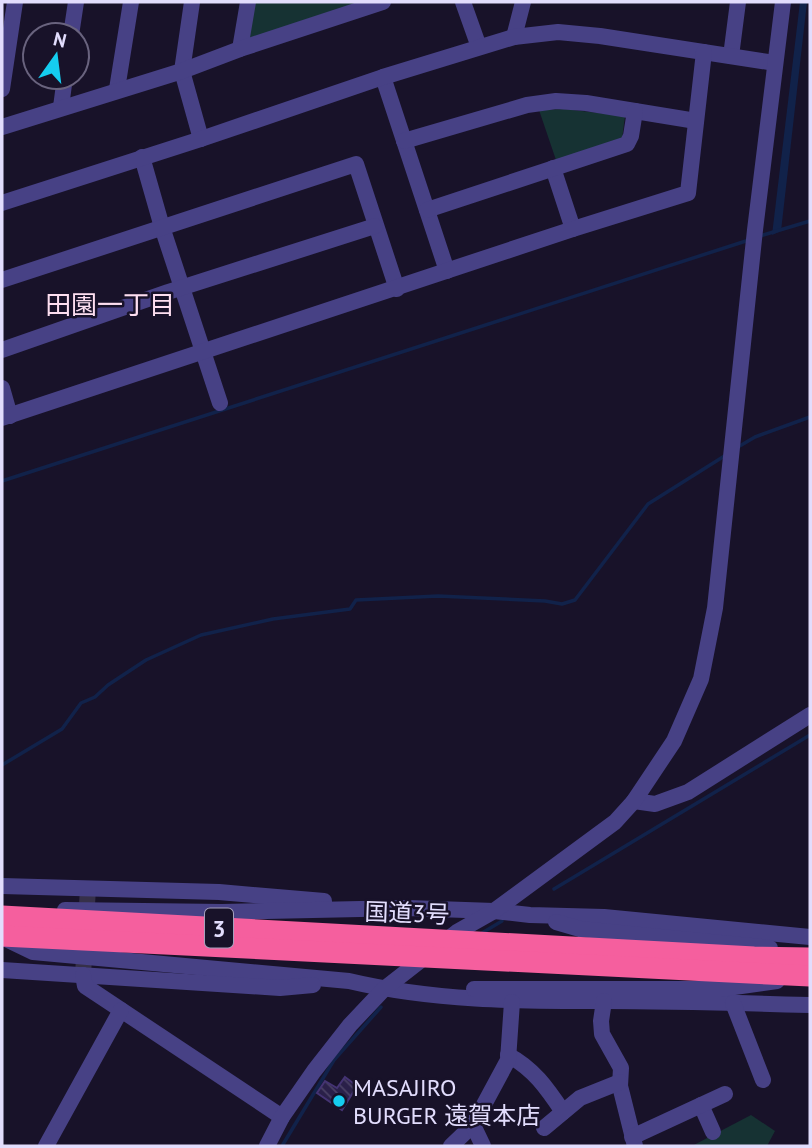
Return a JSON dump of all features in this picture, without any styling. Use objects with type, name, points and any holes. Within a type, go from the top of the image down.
[{"type":"highway","name":"国道3号","points":[[2,915],[754,957],[810,956]]},
{"type":"highway","name":"国道3号","points":[[2,937],[810,976]]},
{"type":"street","points":[[2,89],[4,57],[15,2]]},
{"type":"street","points":[[73,21],[76,2]]},
{"type":"street","points":[[117,89],[131,2]]},
{"type":"street","points":[[192,2],[182,71],[201,139]]},
{"type":"street","points":[[240,49],[248,2]]},
{"type":"street","points":[[2,127],[117,89],[182,71],[383,2]]},
{"type":"street","points":[[463,2],[479,47]]},
{"type":"street","points":[[514,37],[523,2]]},
{"type":"street","points":[[731,56],[738,2]]},
{"type":"street","points":[[271,1144],[282,1116],[314,1070],[350,1025],[390,985],[457,932],[494,911],[615,822],[634,801],[674,741],[701,679],[715,608],[783,2]]},
{"type":"street","points":[[2,203],[383,77],[514,37],[558,32],[775,63]]},
{"type":"street","points":[[2,388],[6,417],[688,193],[704,52]]},
{"type":"street","points":[[383,77],[447,271]]},
{"type":"street","points":[[61,107],[63,91]]},
{"type":"street","points":[[404,141],[527,105],[556,101],[696,121]]},
{"type":"street","points":[[427,210],[627,144],[635,111]]},
{"type":"street","points":[[142,157],[220,403]]},
{"type":"street","points":[[2,280],[356,164],[397,289]]},
{"type":"street","points":[[553,168],[573,229]]},
{"type":"street","points":[[2,350],[182,288],[376,226]]},
{"type":"street","points":[[634,801],[655,804],[688,792],[810,715]]},
{"type":"street","points":[[2,886],[219,892],[408,908],[604,917],[810,937]]},
{"type":"street","points":[[2,915],[66,910],[222,912],[408,908]]},
{"type":"street","points":[[530,915],[580,929],[810,956]]},
{"type":"street","points":[[2,937],[33,952],[390,985],[512,1002],[810,1005]]},
{"type":"street","points":[[2,970],[280,988],[349,981]]},
{"type":"street","points":[[83,975],[85,986],[282,1116]]},
{"type":"street","points":[[390,985],[481,989],[720,989],[810,976]]},
{"type":"street","points":[[604,1001],[602,1034],[621,1069],[621,1082],[634,1142],[725,1094]]},
{"type":"street","points":[[451,1146],[474,1125],[508,1060],[512,1002]]},
{"type":"street","points":[[733,1003],[763,1080]]},
{"type":"street","points":[[46,1146],[121,1010]]},
{"type":"street","points":[[508,1055],[524,1064],[538,1078],[563,1112]]},
{"type":"street","points":[[544,1128],[580,1098],[621,1082]]},
{"type":"street","points":[[701,1105],[713,1132]]},
{"type":"street","points":[[474,1125],[483,1146]]},
{"type":"green space","points":[[252,2],[367,2],[245,45]]},
{"type":"green space","points":[[564,109],[625,116],[622,139],[556,160],[539,110]]},
{"type":"green space","points":[[751,1115],[775,1131],[767,1146],[692,1146]]},
{"type":"water","points":[[800,2],[807,2],[781,231],[772,235]]},
{"type":"building","name":"MASAJIRO BURGER 遠賀本店","points":[[345,1077],[357,1086],[342,1110],[317,1093],[325,1081],[337,1088]]},
{"type":"waterway","points":[[760,236],[810,221]]},
{"type":"waterway","points":[[2,481],[749,240]]},
{"type":"waterway","points":[[738,447],[755,437],[810,417]]},
{"type":"waterway","points":[[2,765],[62,729],[81,703],[95,697],[146,660],[201,635],[273,619],[350,609],[356,600],[438,596],[562,604],[575,600],[648,504],[726,455]]},
{"type":"waterway","points":[[554,889],[810,735]]},
{"type":"waterway","points":[[482,933],[502,921]]},
{"type":"waterway","points":[[282,1146],[334,1060],[381,1007]]},
{"type":"tunnel","points":[[83,975],[88,888]]},
{"type":"place","name":"MASAJIRO BURGER 遠賀本店","points":[[339,1101]]},
{"type":"district","name":"田園一丁目","points":[[110,304]]}]
